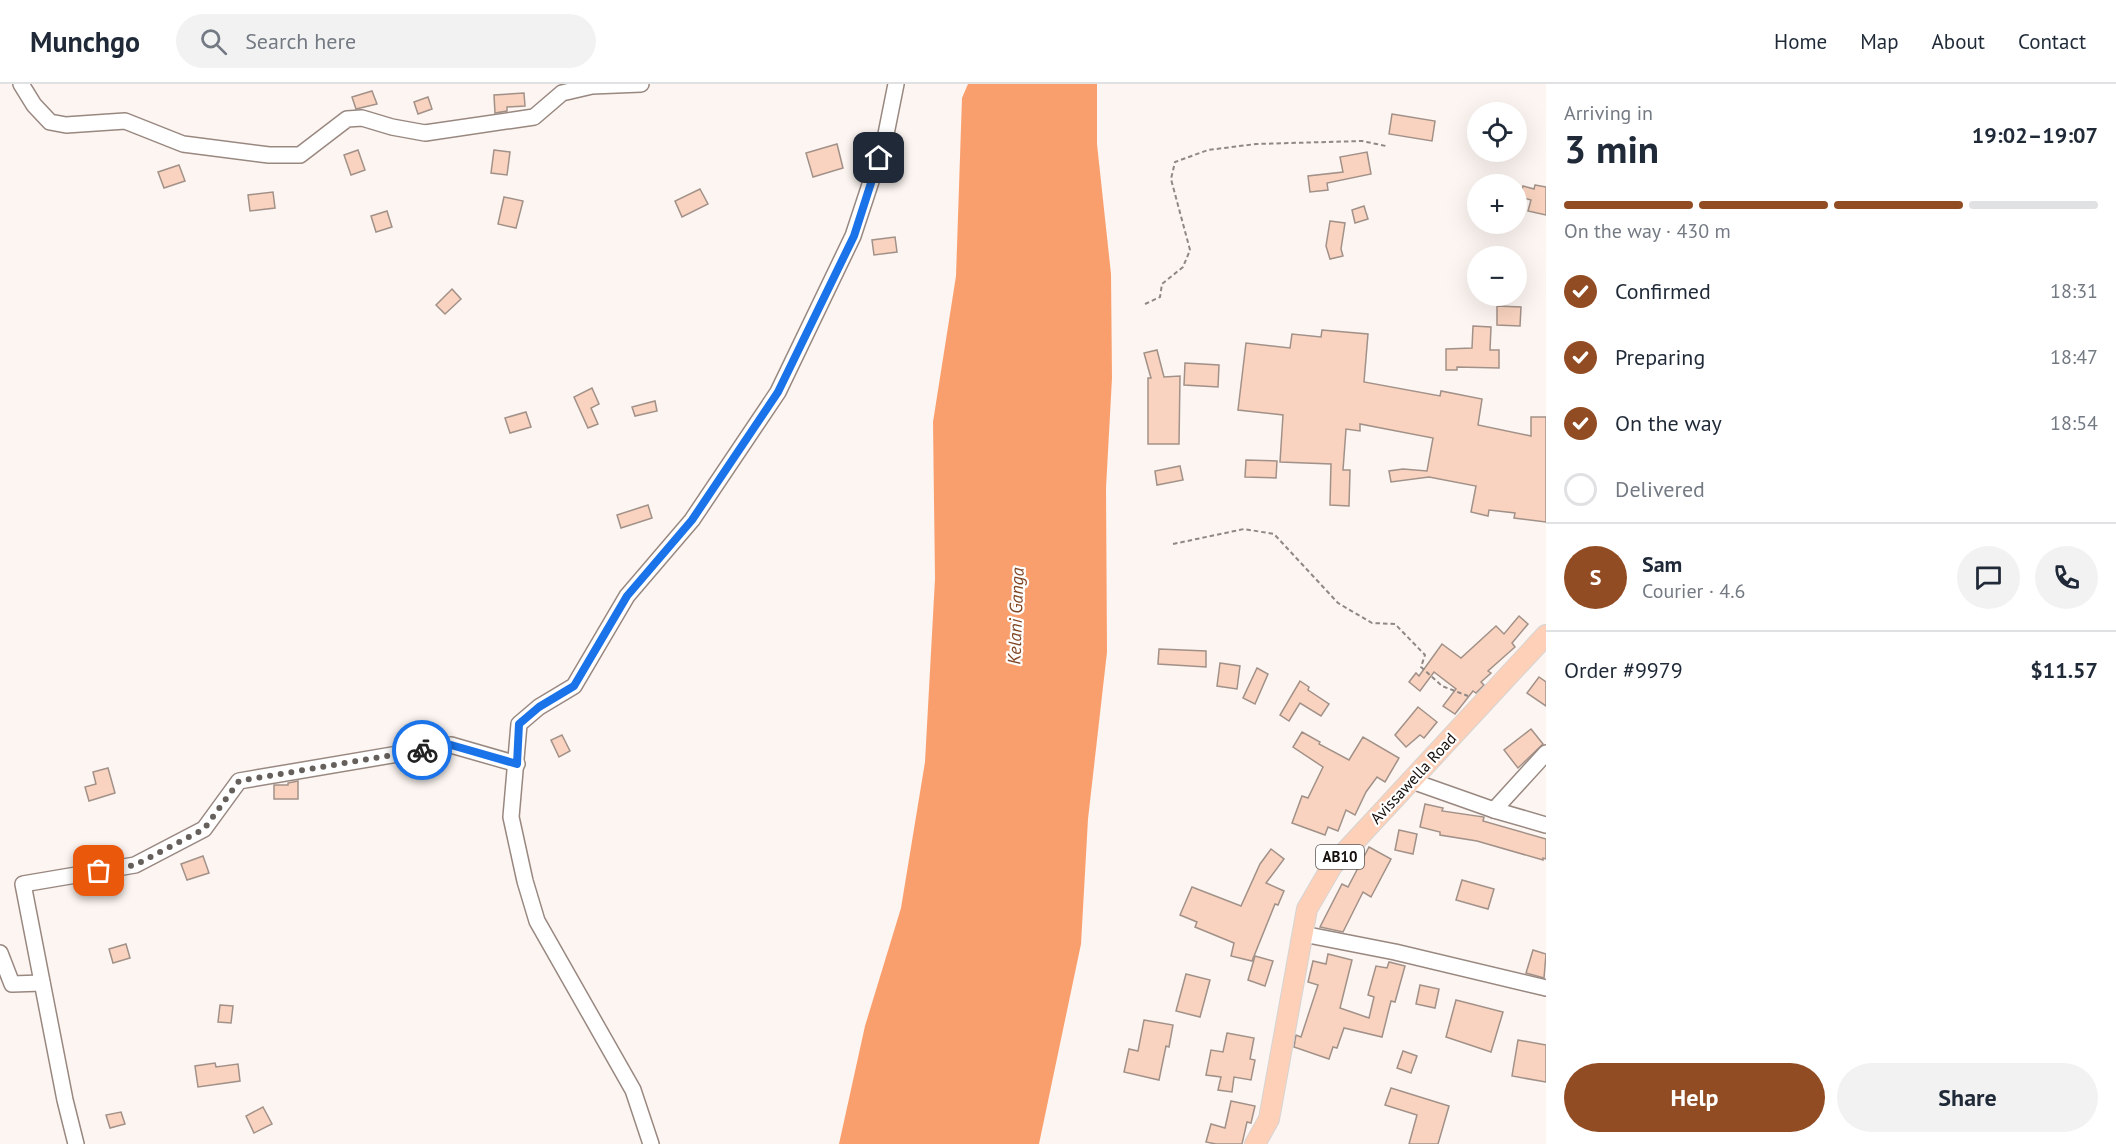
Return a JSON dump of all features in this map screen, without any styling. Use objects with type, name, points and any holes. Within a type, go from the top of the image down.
[{"type":"main road","name":"Avissawella Road","points":[[1255,1144],[1269,1119],[1307,909],[1332,866],[1409,780],[1546,635]]},
{"type":"street","points":[[21,84],[34,105],[50,122],[66,125],[125,121],[183,144],[280,155],[300,155],[347,119],[362,118],[392,127],[425,133],[534,117],[562,93],[592,86],[641,84]]},
{"type":"street","points":[[651,1144],[633,1090],[537,921],[525,881],[511,817],[519,724],[539,707],[574,686],[627,596],[692,520],[778,392],[854,236],[885,139],[896,84]]},
{"type":"street","points":[[76,1144],[64,1101],[23,884],[135,865],[204,829],[239,781],[451,745],[517,764]]},
{"type":"street","points":[[1494,810],[1544,759]]},
{"type":"street","points":[[1409,780],[1494,810],[1546,825]]},
{"type":"street","points":[[1303,934],[1395,952],[1546,988]]},
{"type":"street","points":[[0,953],[12,984],[42,983]]},
{"type":"path","points":[[1145,304],[1160,297],[1162,284],[1183,267],[1190,250],[1171,179],[1175,162],[1208,150],[1256,144],[1362,141],[1386,146]]},
{"type":"path","points":[[1173,544],[1244,529],[1275,534],[1338,603],[1372,623],[1395,624],[1425,655],[1421,667],[1442,686],[1483,702]]},
{"type":"water","name":"Kelani Ganga","points":[[968,84],[1097,84],[1097,144],[1111,274],[1112,378],[1106,488],[1107,652],[1088,819],[1081,944],[1039,1144],[839,1144],[865,1026],[901,908],[925,762],[935,579],[933,422],[956,276],[962,98]]},
{"type":"building","points":[[372,91],[377,104],[356,109],[352,97]]},
{"type":"building","points":[[524,93],[525,106],[507,107],[507,111],[495,113],[494,95]]},
{"type":"building","points":[[428,97],[432,109],[418,114],[414,102]]},
{"type":"building","points":[[1392,114],[1435,121],[1432,141],[1389,134]]},
{"type":"building","points":[[837,144],[843,168],[813,177],[806,153]]},
{"type":"building","points":[[358,150],[365,170],[351,175],[344,155]]},
{"type":"building","points":[[494,150],[510,152],[507,175],[491,173]]},
{"type":"building","points":[[1367,152],[1371,174],[1327,183],[1328,190],[1310,192],[1308,176],[1343,172],[1340,157]]},
{"type":"building","points":[[179,165],[185,181],[164,188],[158,172]]},
{"type":"building","points":[[1535,185],[1546,187],[1546,215],[1528,211],[1531,200],[1527,199],[1527,187],[1534,189]]},
{"type":"building","points":[[700,189],[708,204],[682,217],[675,201]]},
{"type":"building","points":[[273,192],[275,208],[250,211],[248,195]]},
{"type":"building","points":[[504,197],[523,201],[516,228],[498,224]]},
{"type":"building","points":[[1364,206],[1368,219],[1355,223],[1352,210]]},
{"type":"building","points":[[387,211],[392,227],[376,232],[371,216]]},
{"type":"building","points":[[1330,221],[1345,223],[1341,249],[1343,256],[1330,259],[1326,246]]},
{"type":"building","points":[[895,237],[897,252],[874,255],[872,240]]},
{"type":"building","points":[[452,289],[461,299],[445,314],[436,305]]},
{"type":"building","points":[[1497,306],[1521,307],[1520,326],[1497,325]]},
{"type":"building","points":[[1473,326],[1491,327],[1490,350],[1499,350],[1499,368],[1457,367],[1457,370],[1446,370],[1446,349],[1472,348]]},
{"type":"building","points":[[1322,330],[1368,334],[1364,382],[1440,396],[1441,391],[1482,399],[1478,425],[1531,436],[1531,417],[1546,417],[1546,522],[1514,518],[1515,513],[1489,510],[1488,516],[1471,512],[1476,486],[1429,477],[1391,482],[1389,471],[1403,469],[1427,471],[1433,438],[1360,424],[1360,431],[1346,429],[1343,470],[1350,470],[1349,506],[1330,505],[1331,464],[1280,462],[1283,415],[1238,410],[1246,343],[1290,348],[1292,334],[1321,337]]},
{"type":"building","points":[[1157,350],[1164,377],[1180,376],[1179,444],[1148,444],[1148,378],[1151,378],[1144,353]]},
{"type":"building","points":[[1185,363],[1219,365],[1218,387],[1184,385]]},
{"type":"building","points":[[592,388],[599,404],[591,408],[598,424],[588,428],[574,397]]},
{"type":"building","points":[[655,401],[657,411],[635,416],[632,407]]},
{"type":"building","points":[[526,412],[531,427],[510,433],[505,418]]},
{"type":"building","points":[[1246,460],[1277,461],[1276,478],[1245,477]]},
{"type":"building","points":[[1180,466],[1183,480],[1157,485],[1155,471]]},
{"type":"building","points":[[648,505],[652,518],[621,528],[617,515]]},
{"type":"building","points":[[1519,616],[1528,624],[1512,643],[1515,647],[1488,671],[1491,673],[1481,682],[1484,685],[1476,693],[1473,691],[1455,714],[1443,706],[1456,689],[1434,672],[1420,691],[1409,682],[1416,673],[1419,676],[1442,644],[1461,658],[1496,626],[1504,634]]},
{"type":"building","points":[[1159,649],[1206,651],[1206,667],[1158,664]]},
{"type":"building","points":[[1220,663],[1240,666],[1237,689],[1217,686]]},
{"type":"building","points":[[1257,668],[1268,674],[1255,704],[1243,698]]},
{"type":"building","points":[[1539,677],[1546,682],[1546,706],[1527,693]]},
{"type":"building","points":[[1300,681],[1309,687],[1308,690],[1329,704],[1321,716],[1300,703],[1289,721],[1280,715]]},
{"type":"building","points":[[1418,707],[1437,722],[1424,738],[1420,735],[1406,747],[1395,735]]},
{"type":"building","points":[[1531,729],[1543,744],[1518,768],[1504,750]]},
{"type":"building","points":[[1302,732],[1349,760],[1363,737],[1399,758],[1385,782],[1377,777],[1366,792],[1355,815],[1346,810],[1338,831],[1328,827],[1325,835],[1292,823],[1302,796],[1308,798],[1323,767],[1293,747]]},
{"type":"building","points":[[562,735],[570,751],[559,757],[551,740]]},
{"type":"building","points":[[108,768],[115,793],[89,801],[85,787],[96,784],[93,772]]},
{"type":"building","points":[[298,781],[298,799],[274,799],[274,785],[288,785],[288,783]]},
{"type":"building","points":[[1425,804],[1443,808],[1442,811],[1484,817],[1483,821],[1546,839],[1546,859],[1477,841],[1440,835],[1440,832],[1420,827]]},
{"type":"building","points":[[1399,830],[1417,834],[1413,854],[1395,850]]},
{"type":"building","points":[[1369,847],[1391,859],[1371,897],[1363,892],[1343,932],[1320,927],[1342,884],[1348,887]]},
{"type":"building","points":[[1271,849],[1284,859],[1266,883],[1284,891],[1278,905],[1275,904],[1252,961],[1231,956],[1234,943],[1195,927],[1197,922],[1180,915],[1192,887],[1241,906],[1260,864]]},
{"type":"building","points":[[203,856],[209,873],[187,880],[181,864]]},
{"type":"building","points":[[1462,880],[1494,889],[1488,909],[1456,900]]},
{"type":"building","points":[[126,944],[130,958],[113,963],[109,949]]},
{"type":"building","points":[[1533,950],[1546,954],[1544,978],[1526,973]]},
{"type":"building","points":[[1328,954],[1352,960],[1340,1008],[1369,1018],[1374,997],[1368,995],[1376,966],[1387,968],[1389,962],[1405,966],[1395,1002],[1391,1001],[1382,1037],[1344,1028],[1337,1048],[1333,1047],[1329,1059],[1294,1047],[1296,1035],[1301,1037],[1318,985],[1308,982],[1313,961],[1326,964]]},
{"type":"building","points":[[1255,956],[1273,961],[1265,986],[1248,980]]},
{"type":"building","points":[[1186,974],[1210,980],[1200,1017],[1176,1011]]},
{"type":"building","points":[[1420,985],[1439,989],[1435,1008],[1416,1004]]},
{"type":"building","points":[[1456,1000],[1503,1012],[1491,1052],[1446,1037]]},
{"type":"building","points":[[220,1005],[233,1006],[231,1023],[218,1022]]},
{"type":"building","points":[[1144,1020],[1173,1025],[1159,1080],[1124,1072],[1129,1049],[1138,1051]]},
{"type":"building","points":[[1227,1033],[1254,1038],[1250,1059],[1255,1060],[1251,1080],[1234,1077],[1232,1092],[1218,1090],[1221,1077],[1206,1075],[1211,1050],[1223,1052]]},
{"type":"building","points":[[1518,1040],[1546,1045],[1546,1082],[1512,1076]]},
{"type":"building","points":[[1403,1051],[1417,1056],[1411,1073],[1397,1068]]},
{"type":"building","points":[[215,1063],[216,1067],[238,1064],[240,1081],[198,1087],[195,1066]]},
{"type":"building","points":[[1391,1088],[1449,1106],[1438,1144],[1409,1144],[1417,1115],[1385,1105]]},
{"type":"building","points":[[1231,1101],[1255,1106],[1251,1123],[1247,1122],[1242,1144],[1206,1142],[1211,1124],[1225,1128]]},
{"type":"building","points":[[263,1107],[272,1124],[254,1133],[246,1116]]},
{"type":"building","points":[[121,1112],[125,1124],[110,1128],[106,1115]]},
{"type":"way so far","points":[[99,871],[135,865],[204,829],[239,781],[422,750]]},
{"type":"route","points":[[422,750],[451,745],[517,764],[519,724],[539,707],[574,686],[627,596],[692,520],[778,392],[854,236],[879,158]]}]
